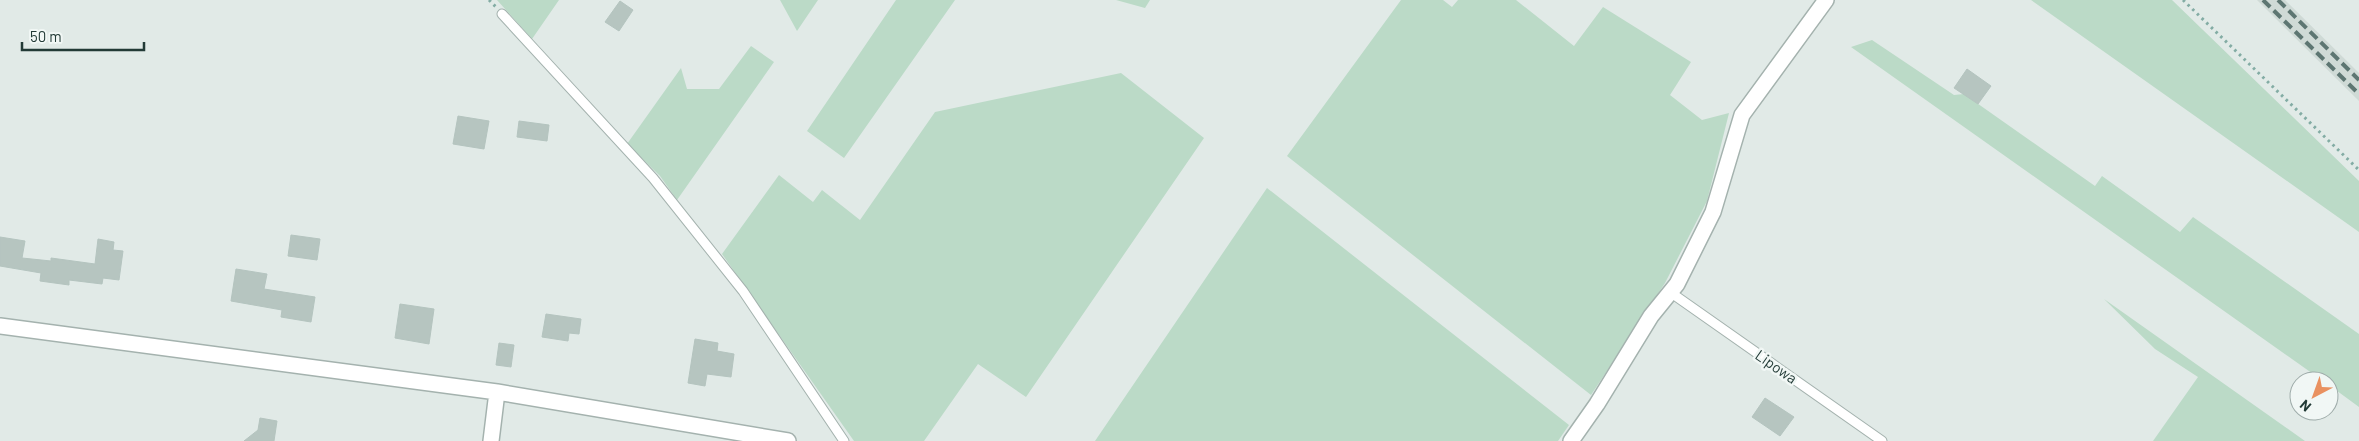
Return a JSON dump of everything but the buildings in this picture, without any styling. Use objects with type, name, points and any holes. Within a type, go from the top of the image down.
[{"type":"street","points":[[1571,441],[1597,404],[1652,316],[1677,284],[1713,212],[1742,115],[1826,0]]},
{"type":"street","points":[[0,326],[498,392],[788,441]]},
{"type":"street","points":[[491,441],[498,392]]},
{"type":"lane","points":[[502,14],[659,185],[743,291],[844,441]]},
{"type":"lane","name":"Lipowa","points":[[1670,292],[1882,441]]},
{"type":"path","points":[[2183,0],[2359,170]]},
{"type":"shaded area","points":[[2257,0],[2285,0],[2359,73],[2359,101]]},
{"type":"green space","points":[[497,0],[559,0],[532,39]]},
{"type":"green space","points":[[780,0],[818,0],[797,31]]},
{"type":"green space","points":[[896,0],[955,0],[844,158],[807,131]]},
{"type":"green space","points":[[1116,0],[1150,0],[1145,8]]},
{"type":"green space","points":[[1401,0],[1443,0],[1452,7],[1458,0],[1516,0],[1574,46],[1603,7],[1691,62],[1670,95],[1702,120],[1729,113],[1707,201],[1665,283],[1591,395],[1287,156]]},
{"type":"green space","points":[[2031,0],[2172,0],[2359,181],[2359,232]]},
{"type":"green space","points":[[1872,40],[1954,95],[1964,94],[2095,186],[2102,176],[2180,232],[2193,217],[2359,334],[2359,407],[2339,392],[2339,371],[2309,371],[1851,47]]},
{"type":"green space","points":[[751,46],[774,62],[677,200],[660,176],[627,144],[681,68],[687,89],[719,89]]},
{"type":"green space","points":[[1121,73],[1204,138],[1026,397],[978,364],[924,441],[854,441],[722,254],[779,175],[813,202],[822,190],[860,220],[935,112]]},
{"type":"green space","points":[[1267,188],[1569,425],[1558,441],[1095,441]]},
{"type":"green space","points":[[2104,299],[2305,441],[2153,441],[2198,377],[2155,349]]},
{"type":"railway","points":[[2263,0],[2359,94]]},
{"type":"railway","points":[[2278,0],[2359,80]]}]
